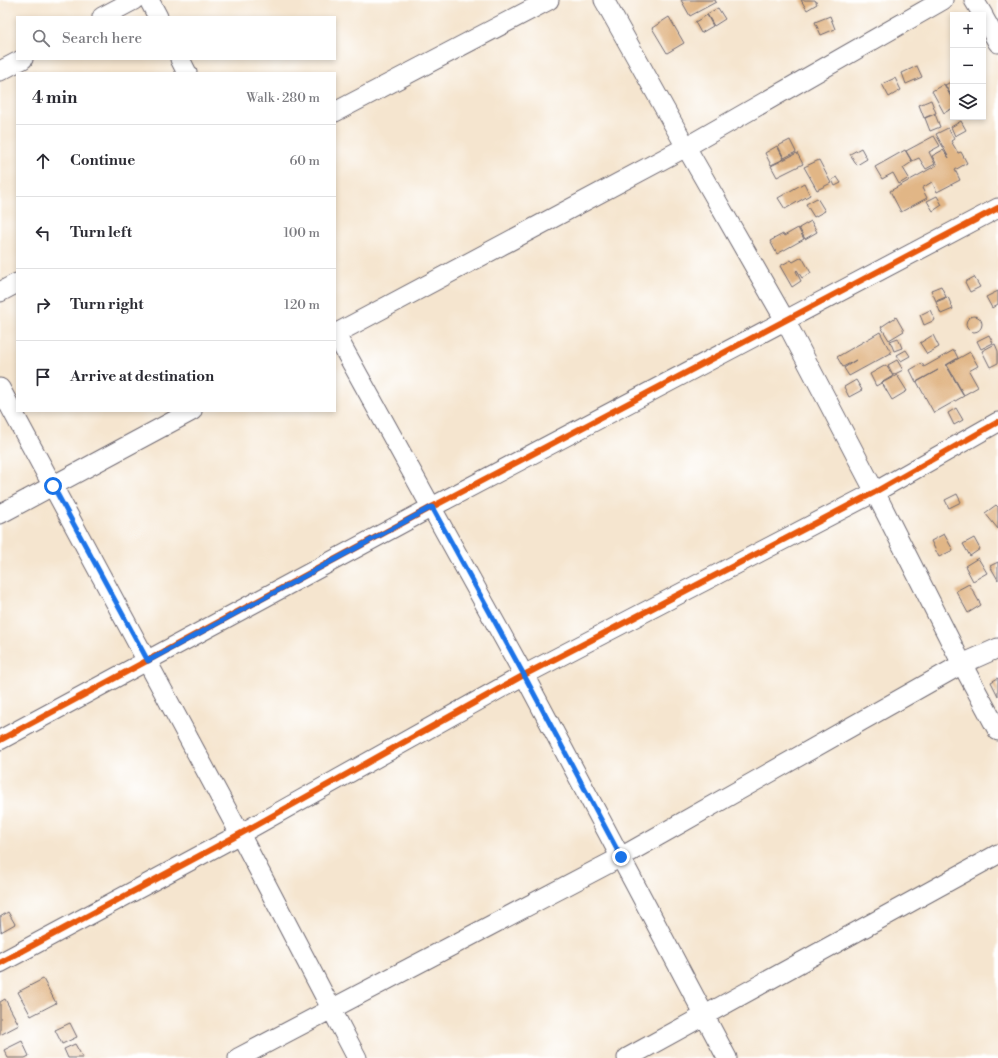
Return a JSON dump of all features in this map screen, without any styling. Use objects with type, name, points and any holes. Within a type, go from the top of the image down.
[{"type":"street","points":[[104,16],[134,0]]},
{"type":"street","points":[[149,0],[157,16]]},
{"type":"street","points":[[336,111],[549,0]]},
{"type":"street","points":[[604,0],[785,320],[998,731]]},
{"type":"street","points":[[336,333],[686,147],[943,0]]},
{"type":"street","points":[[974,0],[981,12]]},
{"type":"street","points":[[986,21],[998,43]]},
{"type":"street","points":[[0,71],[20,60]]},
{"type":"street","points":[[180,60],[186,72]]},
{"type":"street","points":[[0,740],[432,507],[998,208]]},
{"type":"street","points":[[0,292],[16,284]]},
{"type":"street","points":[[336,336],[524,675],[727,1058]]},
{"type":"street","points":[[0,388],[148,661],[357,1058]]},
{"type":"street","points":[[0,514],[190,412]]},
{"type":"street","points":[[0,963],[240,834],[524,675],[875,492],[998,422]]},
{"type":"street","points":[[238,1058],[621,857],[962,664],[998,648]]},
{"type":"street","points":[[627,1058],[998,854]]},
{"type":"building","points":[[681,0],[715,0],[716,2],[690,16]]},
{"type":"building","points":[[801,0],[815,0],[817,4],[807,10]]},
{"type":"building","points":[[718,8],[725,19],[714,26],[707,14]]},
{"type":"building","points":[[707,15],[713,26],[701,33],[695,22]]},
{"type":"building","points":[[830,16],[835,29],[821,35],[815,22]]},
{"type":"building","points":[[669,17],[684,43],[667,53],[652,28]]},
{"type":"building","points":[[917,66],[922,77],[906,84],[902,73]]},
{"type":"building","points":[[895,78],[901,90],[889,97],[882,84]]},
{"type":"building","points":[[950,82],[950,93],[945,85]]},
{"type":"building","points":[[944,84],[950,95],[950,110],[944,113],[932,91]]},
{"type":"building","points":[[931,100],[936,113],[924,118],[919,105]]},
{"type":"building","points":[[935,114],[940,127],[930,131],[925,118]]},
{"type":"building","points":[[961,121],[966,130],[955,136],[951,127]]},
{"type":"building","points":[[948,128],[954,139],[951,141],[958,153],[961,152],[967,163],[955,170],[960,180],[937,192],[932,182],[922,188],[927,198],[901,212],[890,191],[937,165],[932,156],[943,150],[949,158],[936,134]]},
{"type":"building","points":[[934,136],[940,146],[929,152],[935,164],[926,169],[919,158],[912,161],[906,151]]},
{"type":"building","points":[[790,140],[796,152],[784,158],[778,146]]},
{"type":"building","points":[[777,146],[784,159],[771,165],[765,153]]},
{"type":"building","points":[[861,148],[867,159],[857,165],[850,154]]},
{"type":"building","points":[[905,150],[912,162],[903,168],[909,178],[899,184],[893,173],[882,179],[875,167]]},
{"type":"building","points":[[797,153],[803,164],[777,177],[771,166]]},
{"type":"building","points":[[819,160],[831,183],[817,190],[804,167]]},
{"type":"building","points":[[837,177],[841,183],[835,186],[832,180]]},
{"type":"building","points":[[804,183],[810,195],[785,209],[778,198]]},
{"type":"building","points":[[937,196],[942,205],[933,211],[927,201]]},
{"type":"building","points":[[817,198],[825,211],[814,217],[806,204]]},
{"type":"building","points":[[811,221],[817,232],[805,239],[799,228]]},
{"type":"building","points":[[798,228],[804,239],[777,254],[770,241],[783,234],[784,236]]},
{"type":"building","points":[[802,257],[811,273],[802,278],[797,270],[796,271],[801,281],[792,287],[780,266],[791,260],[793,262]]},
{"type":"building","points":[[974,277],[980,287],[970,292],[965,282]]},
{"type":"building","points":[[941,286],[946,297],[936,301],[931,290]]},
{"type":"building","points":[[998,291],[998,304],[992,308],[986,297]]},
{"type":"building","points":[[948,297],[953,309],[941,314],[936,302]]},
{"type":"building","points":[[930,310],[935,320],[924,325],[920,315]]},
{"type":"building","points":[[974,316],[980,318],[982,324],[980,330],[974,332],[968,330],[966,324],[968,318]]},
{"type":"building","points":[[896,317],[904,331],[889,340],[881,327]]},
{"type":"building","points":[[880,332],[891,353],[849,376],[844,368],[856,360],[843,367],[837,357]]},
{"type":"building","points":[[933,335],[939,347],[927,354],[920,343]]},
{"type":"building","points":[[989,335],[993,343],[981,349],[977,341]]},
{"type":"building","points":[[898,338],[902,348],[894,351],[890,341]]},
{"type":"building","points":[[995,344],[998,351],[998,363],[990,367],[982,351]]},
{"type":"building","points":[[906,350],[910,356],[901,361],[897,355]]},
{"type":"building","points":[[954,350],[958,358],[946,365],[964,396],[934,413],[917,382],[938,370],[916,382],[910,370],[922,363],[924,367]]},
{"type":"building","points":[[970,352],[978,366],[969,371],[978,387],[964,395],[947,365]]},
{"type":"building","points":[[897,360],[903,370],[893,375],[888,365]]},
{"type":"building","points":[[886,365],[893,376],[876,386],[870,374]]},
{"type":"building","points":[[897,375],[907,391],[892,400],[882,383]]},
{"type":"building","points":[[856,380],[862,390],[849,397],[844,387]]},
{"type":"building","points":[[956,408],[963,420],[954,425],[948,413]]},
{"type":"building","points":[[957,494],[961,502],[949,508],[945,500]]},
{"type":"building","points":[[996,505],[998,507],[998,529],[985,513]]},
{"type":"building","points":[[944,534],[953,550],[939,557],[931,541]]},
{"type":"building","points":[[974,538],[980,549],[970,556],[963,544]]},
{"type":"building","points":[[978,558],[987,573],[973,581],[965,566]]},
{"type":"building","points":[[998,562],[998,580],[990,566]]},
{"type":"building","points":[[969,584],[981,605],[968,613],[956,591]]},
{"type":"building","points":[[998,678],[998,696],[991,682]]},
{"type":"building","points":[[8,912],[15,924],[1,932],[0,917]]},
{"type":"building","points":[[43,979],[56,1003],[31,1016],[18,992]]},
{"type":"building","points":[[5,999],[19,1025],[0,1035],[0,1002]]},
{"type":"building","points":[[70,1023],[77,1037],[62,1044],[55,1030]]},
{"type":"building","points":[[22,1041],[29,1056],[25,1058],[8,1058],[4,1050]]},
{"type":"building","points":[[75,1044],[83,1058],[68,1058],[64,1049]]},
{"type":"cycle path","points":[[0,740],[432,507],[998,208]]},
{"type":"cycle path","points":[[0,963],[240,834],[524,675],[875,492],[998,422]]},
{"type":"route","points":[[53,486],[148,661],[432,507],[621,857]]}]
